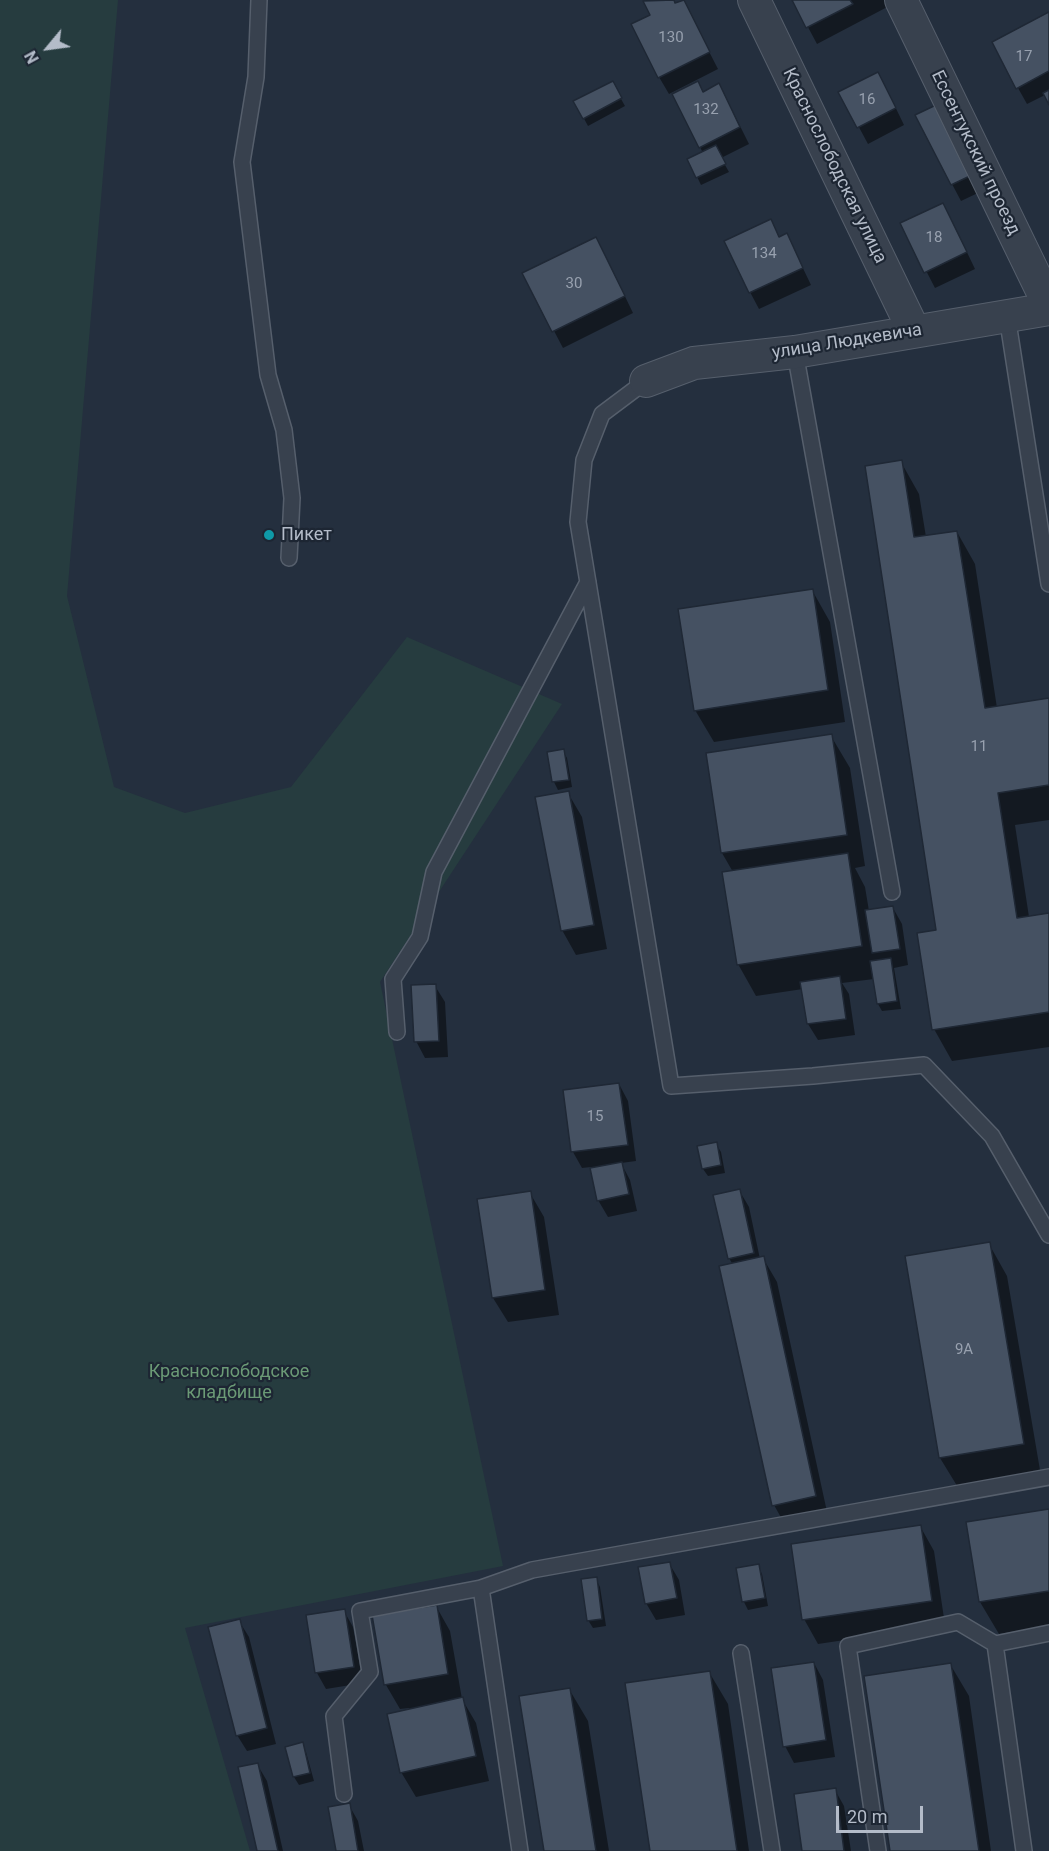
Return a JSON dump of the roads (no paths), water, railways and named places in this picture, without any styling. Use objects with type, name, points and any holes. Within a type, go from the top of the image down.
[{"type":"street","name":"Краснослободская улица","points":[[754,0],[914,331]]},
{"type":"street","name":"Ессентукский проезд","points":[[901,0],[1049,307]]},
{"type":"street","name":"улица Людкевича","points":[[646,381],[694,363],[795,352],[1049,307]]},
{"type":"lane","points":[[259,0],[256,77],[242,162],[268,375],[284,430],[292,498],[290,558]]},
{"type":"lane","points":[[1007,316],[1049,584]]},
{"type":"lane","points":[[795,352],[892,892]]},
{"type":"lane","points":[[646,381],[602,414],[584,460],[578,522],[671,1086],[924,1065],[992,1136],[1049,1235]]},
{"type":"lane","points":[[397,1032],[393,979],[420,937],[434,872],[588,582]]},
{"type":"lane","points":[[344,1794],[334,1716],[370,1672],[360,1611],[481,1588],[532,1570],[1049,1477]]},
{"type":"lane","points":[[481,1588],[520,1851]]},
{"type":"lane","points":[[878,1851],[848,1646],[958,1622],[995,1644],[1049,1633]]},
{"type":"lane","points":[[995,1644],[1024,1851]]},
{"type":"lane","points":[[741,1653],[772,1851]]},
{"type":"place","name":"Пикет","points":[[269,535]]},
{"type":"park label","name":"Краснослободское кладбище","points":[[229,1382]]}]
